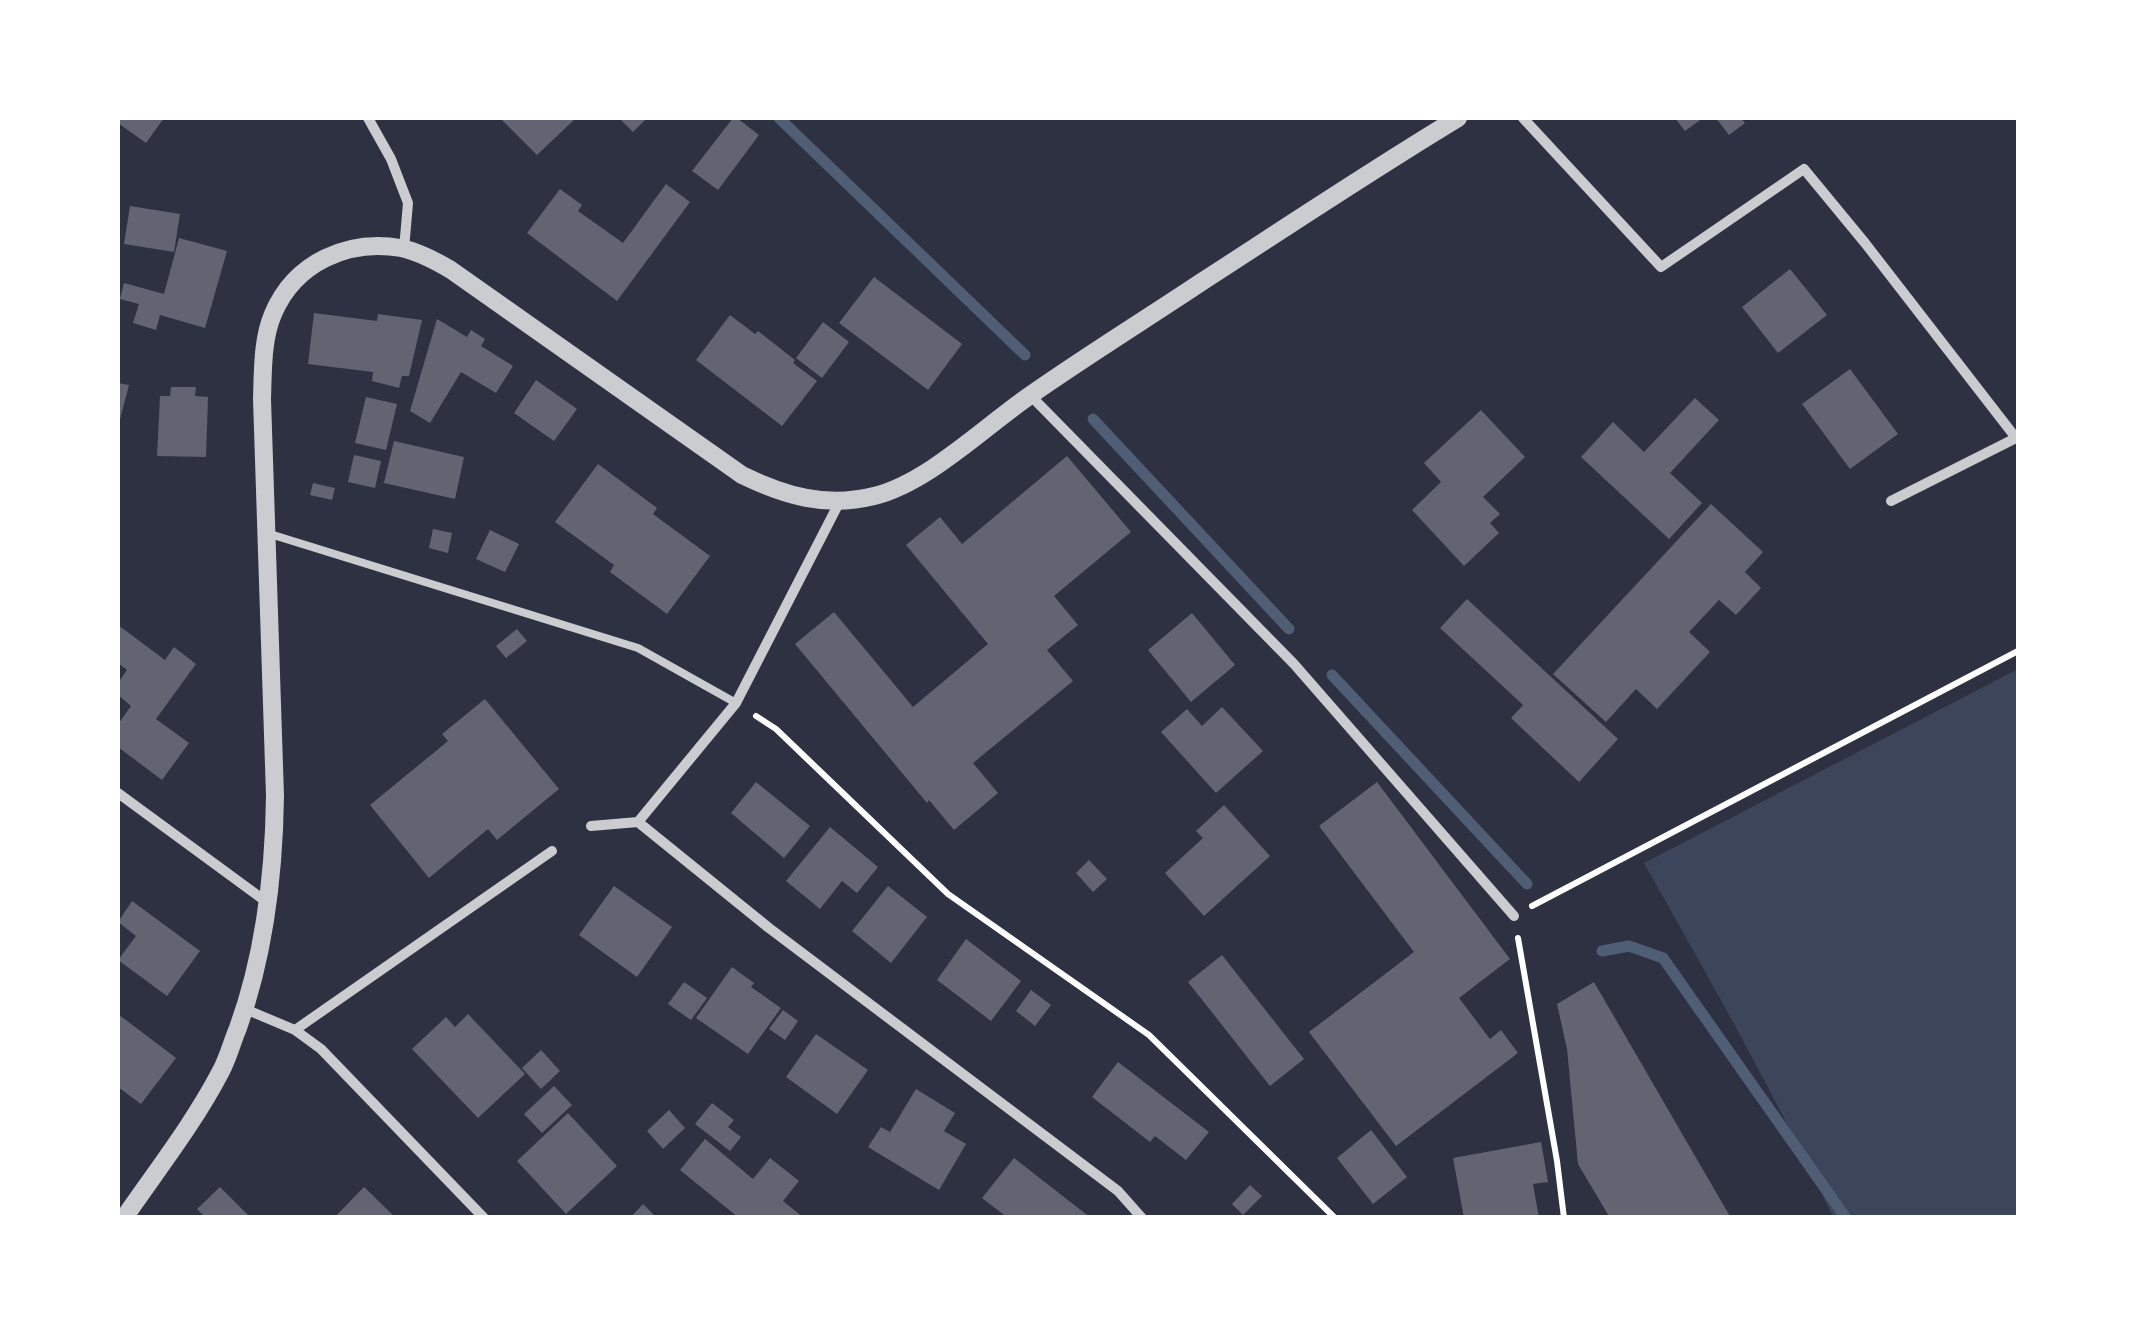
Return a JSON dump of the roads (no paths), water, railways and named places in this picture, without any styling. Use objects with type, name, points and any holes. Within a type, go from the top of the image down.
[{"type":"street","points":[[368,118],[392,158],[408,203],[404,249]]},
{"type":"street","points":[[124,1218],[223,1068],[245,1009],[269,904],[274,796],[262,399],[264,350],[272,315],[288,287],[310,265],[336,252],[367,245],[404,249],[430,258],[742,475],[806,500],[840,502],[876,496],[932,468],[1030,395],[1458,118]]},
{"type":"street","points":[[1523,118],[1661,267],[1804,169],[2017,437],[1891,501]]},
{"type":"street","points":[[1030,395],[1294,664],[1514,916]]},
{"type":"street","points":[[638,822],[736,703],[840,502]]},
{"type":"street","points":[[118,794],[269,904]]},
{"type":"street","points":[[591,826],[638,822],[768,928],[1118,1191],[1142,1218]]},
{"type":"street","points":[[295,1030],[552,851]]},
{"type":"street","points":[[245,1009],[295,1030],[321,1049],[484,1218]]},
{"type":"lane","points":[[266,533],[638,648],[736,703]]},
{"type":"waterway","points":[[779,118],[1025,355]]},
{"type":"waterway","points":[[1093,419],[1289,629]]},
{"type":"waterway","points":[[1332,675],[1527,884]]},
{"type":"waterway","points":[[1602,951],[1629,946],[1663,958],[1846,1218]]}]
